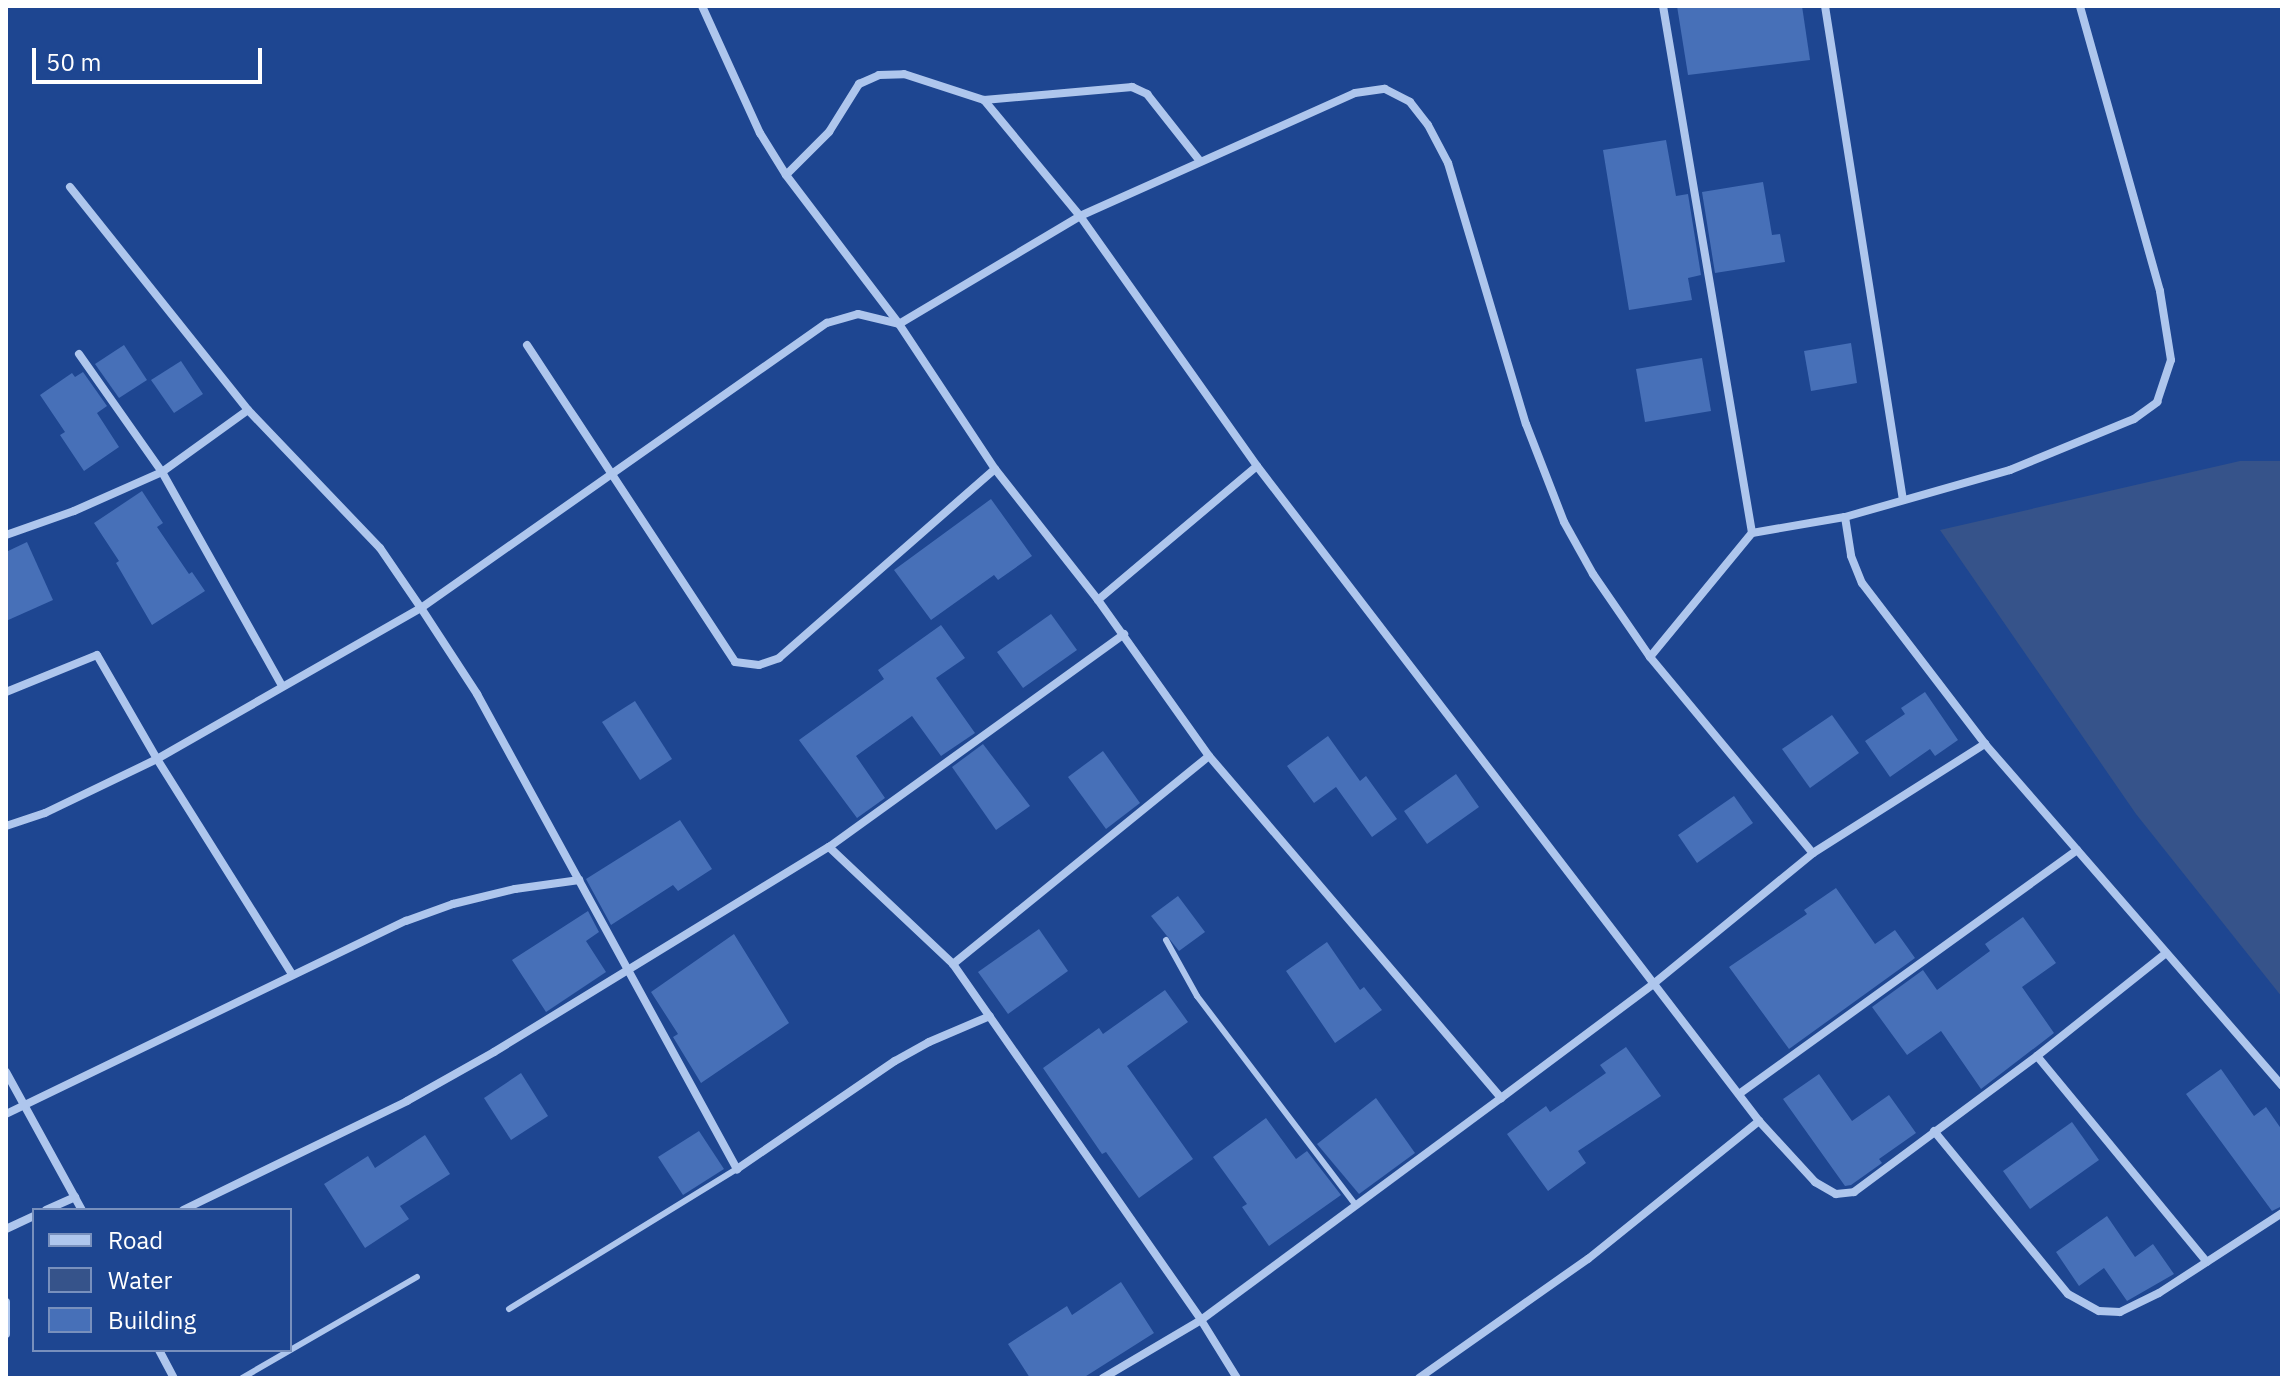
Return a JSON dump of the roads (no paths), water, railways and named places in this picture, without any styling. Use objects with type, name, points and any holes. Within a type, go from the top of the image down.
[{"type":"street","points":[[702,6],[760,133],[786,175],[899,324],[995,469],[1124,634],[1209,756],[1501,1098]]},
{"type":"street","points":[[1663,6],[1752,533]]},
{"type":"street","points":[[1825,6],[1903,500]]},
{"type":"street","points":[[1650,657],[1752,533],[1845,517],[2010,470],[2134,419],[2157,402],[2171,360],[2160,291],[2080,6]]},
{"type":"street","points":[[786,175],[829,132],[859,84],[879,75],[904,74],[984,100],[1132,87],[1147,94],[1200,161]]},
{"type":"street","points":[[6,826],[45,813],[157,759],[421,608],[827,323],[858,314],[899,324],[1080,216],[1355,93],[1385,89],[1410,102],[1428,125],[1448,163],[1526,424],[1564,522],[1593,574],[1650,657],[1813,853]]},
{"type":"street","points":[[984,100],[1080,216],[1257,466],[1527,814],[1652,985],[1759,1121],[1815,1182],[1836,1194],[1854,1192],[2037,1056],[2166,953]]},
{"type":"street","points":[[70,187],[248,410],[380,548],[421,608],[477,694],[737,1169],[895,1061],[929,1042],[990,1016]]},
{"type":"street","points":[[527,345],[735,662],[759,665],[779,658],[995,469]]},
{"type":"street","points":[[79,354],[162,472],[282,686]]},
{"type":"street","points":[[6,535],[74,511],[162,472],[248,410]]},
{"type":"street","points":[[1098,600],[1257,466]]},
{"type":"street","points":[[1845,517],[1851,556],[1862,583],[1985,744],[2282,1086]]},
{"type":"street","points":[[187,1208],[407,1101],[829,847],[1124,634]]},
{"type":"street","points":[[6,692],[97,655],[157,759],[292,974]]},
{"type":"street","points":[[1103,1378],[1201,1320],[1652,985],[1813,853],[1985,744]]},
{"type":"street","points":[[953,964],[1209,756]]},
{"type":"street","points":[[829,847],[953,964],[1201,1320],[1237,1378]]},
{"type":"street","points":[[1739,1094],[2077,850]]},
{"type":"street","points":[[6,1114],[406,921],[453,904],[515,889],[579,880]]},
{"type":"street","points":[[2037,1056],[2207,1262]]},
{"type":"street","points":[[6,1072],[81,1208]]},
{"type":"street","points":[[1419,1378],[1588,1259],[1759,1121]]},
{"type":"street","points":[[1934,1131],[2068,1294],[2099,1311],[2120,1312],[2159,1293],[2282,1213]]},
{"type":"street","points":[[50,1208],[75,1197]]},
{"type":"street","points":[[6,1229],[32,1217]]},
{"type":"street","points":[[6,1302],[6,1334]]},
{"type":"street","points":[[160,1352],[174,1378]]},
{"type":"lane","points":[[1166,940],[1197,996],[1355,1204]]},
{"type":"lane","points":[[509,1309],[737,1169]]},
{"type":"lane","points":[[292,1349],[417,1277]]},
{"type":"lane","points":[[242,1378],[287,1352]]},
{"type":"water","points":[[2240,461],[2282,461],[2282,997],[2136,814],[1940,530]]}]
